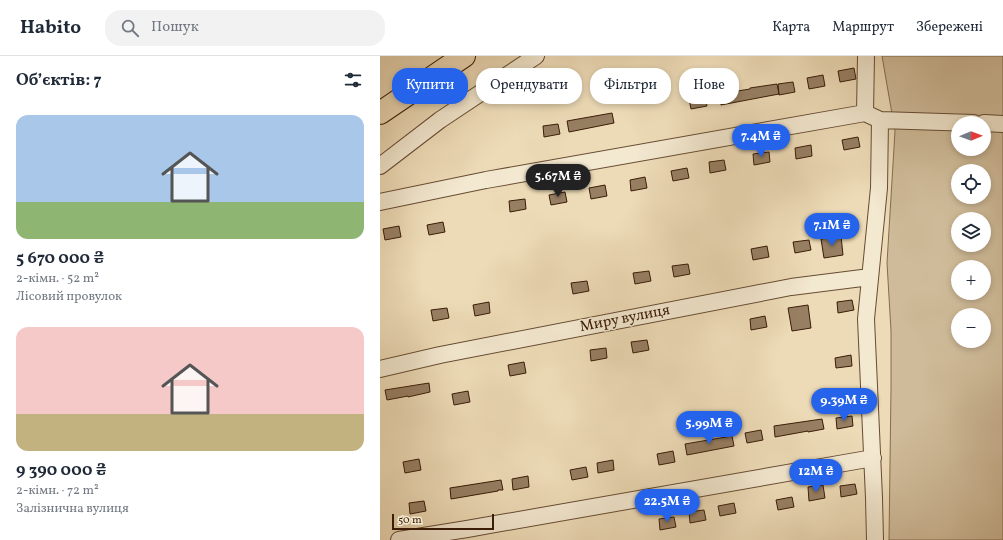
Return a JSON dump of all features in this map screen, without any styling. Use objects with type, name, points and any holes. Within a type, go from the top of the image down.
[{"type":"highway","points":[[380,112],[464,56]]},
{"type":"street","points":[[380,166],[440,120],[536,56]]},
{"type":"street","points":[[865,113],[866,56]]},
{"type":"street","points":[[380,202],[486,180],[865,113],[880,120],[951,122]]},
{"type":"street","points":[[875,540],[873,458],[866,319],[879,188],[880,120]]},
{"type":"street","points":[[991,123],[1003,124]]},
{"type":"street","name":"Миру вулиця","points":[[380,369],[440,355],[791,287],[870,277]]},
{"type":"street","points":[[399,540],[873,458]]},
{"type":"shaded area","points":[[882,56],[1003,56],[1003,540],[889,540],[891,331],[887,263],[895,131]]},
{"type":"building","points":[[854,68],[856,79],[840,82],[838,71]]},
{"type":"building","points":[[823,75],[825,86],[809,89],[807,78]]},
{"type":"building","points":[[793,82],[795,92],[779,95],[778,84]]},
{"type":"building","points":[[777,84],[779,94],[739,102],[739,91]]},
{"type":"building","points":[[690,104],[707,104],[707,106],[691,109]]},
{"type":"building","points":[[612,113],[614,123],[569,132],[567,121]]},
{"type":"building","points":[[558,124],[560,134],[544,137],[543,126]]},
{"type":"building","points":[[858,137],[860,147],[844,150],[842,140]]},
{"type":"building","points":[[811,145],[812,156],[796,159],[795,148]]},
{"type":"building","points":[[769,152],[770,162],[754,165],[753,154]]},
{"type":"building","points":[[724,160],[726,170],[710,173],[709,162]]},
{"type":"building","points":[[687,168],[689,178],[673,181],[671,171]]},
{"type":"building","points":[[645,177],[647,188],[631,191],[630,180]]},
{"type":"building","points":[[605,185],[607,196],[591,199],[589,188]]},
{"type":"building","points":[[565,192],[567,202],[551,205],[549,195]]},
{"type":"building","points":[[525,199],[526,209],[510,212],[509,201]]},
{"type":"building","points":[[443,222],[445,232],[429,235],[427,225]]},
{"type":"building","points":[[399,226],[401,237],[385,240],[383,229]]},
{"type":"building","points":[[841,236],[843,255],[824,258],[821,239]]},
{"type":"building","points":[[809,240],[811,250],[795,253],[793,242]]},
{"type":"building","points":[[767,246],[769,257],[753,260],[751,249]]},
{"type":"building","points":[[688,264],[690,274],[674,277],[672,266]]},
{"type":"building","points":[[649,271],[651,281],[635,284],[633,273]]},
{"type":"building","points":[[587,281],[589,291],[573,294],[571,283]]},
{"type":"building","points":[[852,300],[854,310],[838,313],[837,302]]},
{"type":"building","points":[[489,302],[490,313],[475,316],[473,305]]},
{"type":"building","points":[[808,305],[811,328],[792,331],[788,308]]},
{"type":"building","points":[[447,308],[449,318],[433,321],[431,310]]},
{"type":"building","points":[[765,316],[767,327],[751,330],[750,319]]},
{"type":"building","points":[[647,340],[649,350],[633,353],[631,342]]},
{"type":"building","points":[[606,348],[607,358],[591,361],[590,350]]},
{"type":"building","points":[[851,355],[852,366],[836,368],[835,358]]},
{"type":"building","points":[[524,362],[526,373],[510,376],[508,365]]},
{"type":"building","points":[[429,383],[430,392],[387,400],[385,390]]},
{"type":"building","points":[[468,391],[470,402],[454,405],[452,394]]},
{"type":"building","points":[[852,416],[853,426],[837,429],[836,418]]},
{"type":"building","points":[[822,419],[824,429],[775,437],[774,426]]},
{"type":"building","points":[[761,430],[763,440],[747,443],[745,433]]},
{"type":"building","points":[[732,436],[734,446],[687,455],[685,444]]},
{"type":"building","points":[[673,451],[675,462],[659,465],[657,454]]},
{"type":"building","points":[[419,459],[421,470],[405,473],[403,462]]},
{"type":"building","points":[[613,460],[614,470],[598,473],[597,463]]},
{"type":"building","points":[[586,467],[588,477],[572,480],[570,470]]},
{"type":"building","points":[[528,476],[529,487],[513,490],[512,479]]},
{"type":"building","points":[[501,480],[503,490],[451,499],[450,488]]},
{"type":"building","points":[[855,484],[857,494],[841,497],[840,486]]},
{"type":"building","points":[[823,485],[825,498],[809,501],[808,487]]},
{"type":"building","points":[[792,497],[794,507],[778,510],[776,500]]},
{"type":"building","points":[[424,501],[426,511],[410,514],[409,503]]},
{"type":"building","points":[[734,503],[736,513],[720,516],[718,506]]},
{"type":"building","points":[[704,510],[706,520],[690,523],[689,512]]},
{"type":"building","points":[[674,517],[676,527],[660,530],[659,519]]}]
